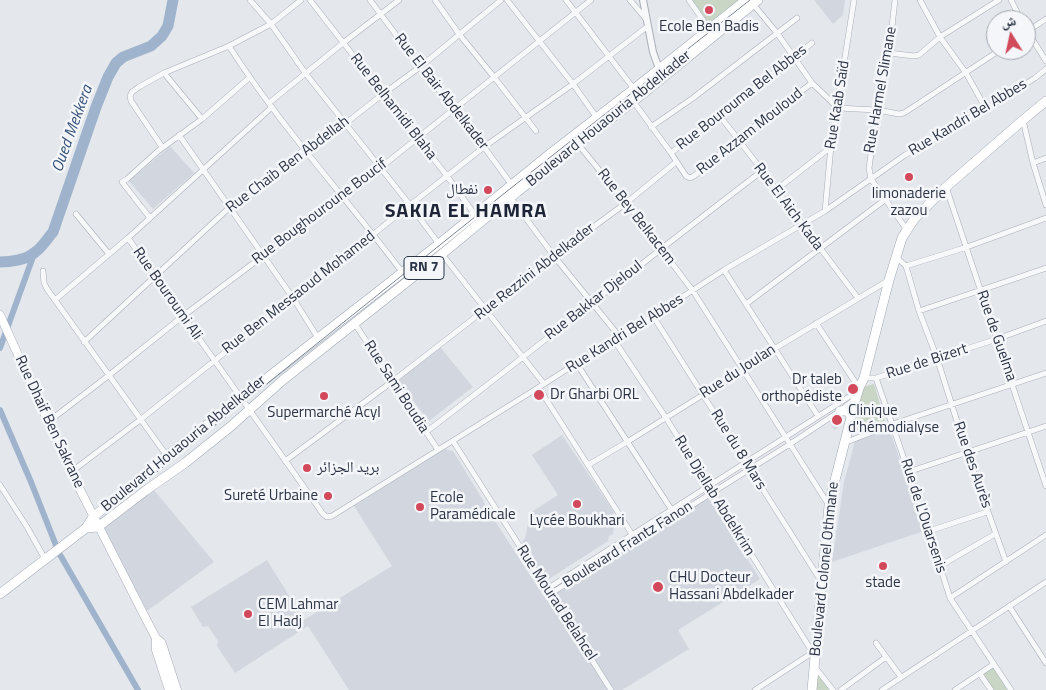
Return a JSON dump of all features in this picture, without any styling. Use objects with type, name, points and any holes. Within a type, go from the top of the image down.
[{"type":"main road","name":"Boulevard Houaouria Abdelkader","points":[[86,528],[93,517],[167,456],[475,215],[578,144],[633,101],[710,29],[752,1]]},
{"type":"main road","name":"Boulevard Houaouria Abdelkader","points":[[86,528],[98,527],[185,463],[283,380],[442,254],[551,153],[634,89],[662,72],[752,1]]},
{"type":"main road","name":"Boulevard Colonel Othmane","points":[[812,690],[830,506],[836,474],[902,238],[916,218],[946,187],[1046,101]]},
{"type":"main road","name":"Rue Dhaif Ben Sakrane","points":[[1,317],[93,517],[156,638],[164,647],[177,690]]},
{"type":"main road","points":[[840,411],[848,411],[851,416]]},
{"type":"main road","name":"RN 7","points":[[0,594],[86,528]]},
{"type":"main road","points":[[156,638],[155,647],[169,690]]},
{"type":"street","points":[[250,0],[271,24],[306,74],[439,244]]},
{"type":"street","points":[[162,147],[131,101],[130,96],[132,92],[164,74],[229,46],[271,24],[301,0]]},
{"type":"street","name":"Rue Belhamidi Blaha","points":[[310,0],[418,138],[475,215]]},
{"type":"street","name":"Rue El Bair Abdelkader","points":[[370,0],[420,67],[484,147],[554,256]]},
{"type":"street","name":"Rue Bouroumi Ali","points":[[55,300],[128,238],[270,105],[343,43],[399,0]]},
{"type":"street","points":[[435,0],[459,34],[536,131]]},
{"type":"street","name":"Rue Chaib Ben Abdellah","points":[[84,342],[230,207],[305,149],[346,123],[420,67],[501,0]]},
{"type":"street","points":[[506,0],[573,84],[596,118]]},
{"type":"street","points":[[566,0],[610,55],[634,89]]},
{"type":"street","name":"Rue Boughouroune Boucif","points":[[48,422],[183,316],[380,168],[591,0]]},
{"type":"street","points":[[630,0],[647,22]]},
{"type":"street","points":[[689,0],[710,29]]},
{"type":"street","name":"Rue Kaab Saïd","points":[[825,211],[831,146],[854,0]]},
{"type":"street","name":"Rue Harmel Slimane","points":[[871,179],[868,168],[877,110],[889,53],[895,0]]},
{"type":"street","points":[[920,0],[940,37],[966,73],[986,109]]},
{"type":"street","points":[[889,53],[916,56],[940,37],[999,0]]},
{"type":"street","points":[[645,1],[653,52],[662,72]]},
{"type":"street","points":[[752,1],[812,82],[838,108],[904,113],[986,59]]},
{"type":"street","points":[[651,127],[797,18]]},
{"type":"street","name":"Rue Ben Messaoud Mohamed","points":[[71,472],[140,420],[484,147],[573,84],[610,55],[647,22]]},
{"type":"street","name":"Rue Bourouma Bel Abbes","points":[[671,153],[812,43]]},
{"type":"street","points":[[229,46],[249,78],[374,234],[402,272]]},
{"type":"street","points":[[1036,46],[1046,61]]},
{"type":"street","name":"Rue Kandri Bel Abbes","points":[[240,399],[323,514],[327,517],[332,516],[654,316],[724,270],[825,211],[905,155],[986,109],[1046,69]]},
{"type":"street","points":[[164,74],[202,119]]},
{"type":"street","points":[[150,218],[122,182],[162,147],[202,119],[249,78]]},
{"type":"street","name":"Rue Azzam Mouloud","points":[[676,162],[686,176],[690,178],[694,176],[738,139],[812,82]]},
{"type":"street","points":[[633,101],[676,162]]},
{"type":"street","name":"Rue El Aich Kada","points":[[719,115],[858,298]]},
{"type":"street","points":[[1023,120],[1033,163],[1046,205]]},
{"type":"street","points":[[179,135],[293,298],[318,338]]},
{"type":"street","name":"Rue Bey Belkacem","points":[[578,144],[693,291],[830,506]]},
{"type":"street","points":[[776,190],[831,146]]},
{"type":"street","points":[[1033,163],[1046,158]]},
{"type":"street","name":"Rue Rezzini Abdelkader","points":[[285,461],[626,203],[676,162]]},
{"type":"street","name":"Rue Bakkar Djeloul","points":[[426,432],[660,249],[762,172]]},
{"type":"street","points":[[871,179],[907,230]]},
{"type":"street","name":"Rue de Guelma","points":[[946,187],[1046,486]]},
{"type":"street","points":[[746,304],[886,199]]},
{"type":"street","points":[[76,214],[109,254]]},
{"type":"street","points":[[896,257],[906,266],[967,247],[1046,218]]},
{"type":"street","name":"Rue Bouroumi Ali","points":[[128,238],[240,399]]},
{"type":"street","points":[[442,254],[544,384]]},
{"type":"street","name":"Rue Djellab Abdelkrim","points":[[554,256],[616,338],[712,493],[815,651]]},
{"type":"street","name":"Rue des Aurès","points":[[906,266],[919,311],[937,358],[967,453],[1006,562]]},
{"type":"street","points":[[919,311],[1046,268]]},
{"type":"street","points":[[724,270],[818,416]]},
{"type":"street","points":[[43,271],[44,283],[55,300],[167,456]]},
{"type":"street","name":"Rue du Joulan","points":[[588,465],[816,323],[889,280]]},
{"type":"street","name":"Rue du 8 Mars","points":[[654,316],[822,583]]},
{"type":"street","name":"Rue de Bizert","points":[[864,378],[876,378],[1046,321]]},
{"type":"street","points":[[548,591],[632,534],[858,392],[816,323]]},
{"type":"street","name":"Rue Sami Boudia","points":[[355,324],[438,450]]},
{"type":"street","points":[[577,364],[671,509]]},
{"type":"street","points":[[844,443],[892,424],[1046,373]]},
{"type":"street","name":"Rue de L'Ouarsenis","points":[[876,378],[950,598],[1011,690]]},
{"type":"street","points":[[539,388],[636,541]]},
{"type":"street","name":"Boulevard Frantz Fanon","points":[[548,591],[636,541],[790,444],[840,411],[858,392]]},
{"type":"street","points":[[908,472],[1046,426]]},
{"type":"street","name":"Rue Mourad Belahcel","points":[[453,441],[611,690]]},
{"type":"street","points":[[0,485],[48,556]]},
{"type":"street","points":[[929,531],[987,512]]},
{"type":"street","points":[[654,520],[658,527]]},
{"type":"street","points":[[940,566],[995,534]]},
{"type":"street","points":[[950,598],[1046,536]]},
{"type":"street","points":[[882,690],[1046,583]]},
{"type":"street","points":[[1009,606],[1046,663]]},
{"type":"street","points":[[876,643],[901,677]]},
{"type":"street","points":[[755,690],[815,651]]},
{"type":"street","points":[[841,690],[886,657]]},
{"type":"street","points":[[955,690],[994,664]]},
{"type":"street","points":[[815,667],[833,690]]},
{"type":"street","points":[[980,674],[991,690]]},
{"type":"shaded area","points":[[814,0],[845,0],[843,15],[833,24]]},
{"type":"shaded area","points":[[170,146],[194,173],[153,209],[129,181]]},
{"type":"shaded area","points":[[440,347],[473,387],[429,421],[397,380]]},
{"type":"shaded area","name":"Clinique d'hémodialyse","points":[[842,412],[844,415],[842,425],[834,430],[829,421]]},
{"type":"shaded area","points":[[889,428],[924,531],[832,562],[844,482],[855,441]]},
{"type":"shaded area","name":"Lycée Boukhari","points":[[562,435],[614,512],[611,521],[614,524],[613,534],[609,536],[608,541],[549,579],[543,577],[522,541],[525,539],[530,513],[558,495],[532,455]]},
{"type":"shaded area","name":"CHU Docteur Hassani Abdelkader","points":[[444,449],[453,451],[486,507],[546,600],[708,498],[760,579],[678,630],[689,649],[622,690],[349,690],[308,626],[235,673],[217,646],[218,641],[208,626],[203,627],[191,607],[267,560],[304,620],[392,566],[354,506]]},
{"type":"shaded area","points":[[154,490],[214,562],[147,611],[104,528]]},
{"type":"green space","name":"Ecole Ben Badis","points":[[692,0],[741,0],[709,25]]},
{"type":"green space","points":[[874,384],[885,421],[854,432],[863,387]]},
{"type":"green space","points":[[994,666],[1009,690],[993,690],[982,674]]},
{"type":"green space","points":[[818,673],[829,690],[816,690]]},
{"type":"waterway","name":"Oued Mekkera","points":[[0,262],[18,260],[31,255],[40,249],[53,232],[108,77],[116,63],[123,57],[151,46],[162,36],[168,26],[173,0]]},
{"type":"waterway","points":[[0,348],[34,254]]},
{"type":"waterway","points":[[0,410],[59,553],[138,690]]},
{"type":"tram line","points":[[117,504],[506,192],[750,0]]},
{"type":"place","name":"Ecole Ben Badis","points":[[709,10]]},
{"type":"place","name":"limonaderie zazou","points":[[909,177]]},
{"type":"place","name":"نفطال","points":[[488,190]]},
{"type":"place","name":"Dr taleb orthopédiste","points":[[853,389]]},
{"type":"place","name":"Dr Gharbi ORL","points":[[539,395]]},
{"type":"place","name":"Supermarché Acyl","points":[[324,396]]},
{"type":"place","name":"Clinique d'hémodialyse","points":[[837,420]]},
{"type":"place","name":"بريد الجزائر","points":[[307,468]]},
{"type":"place","name":"Sureté Urbaine","points":[[328,496]]},
{"type":"place","name":"Lycée Boukhari","points":[[577,504]]},
{"type":"place","name":"Ecole Paramédicale","points":[[420,507]]},
{"type":"place","name":"stade","points":[[883,566]]},
{"type":"place","name":"CHU Docteur Hassani Abdelkader","points":[[658,587]]},
{"type":"place","name":"CEM Lahmar El Hadj","points":[[248,614]]},
{"type":"district","name":"SAKIA EL HAMRA","points":[[466,212]]}]
